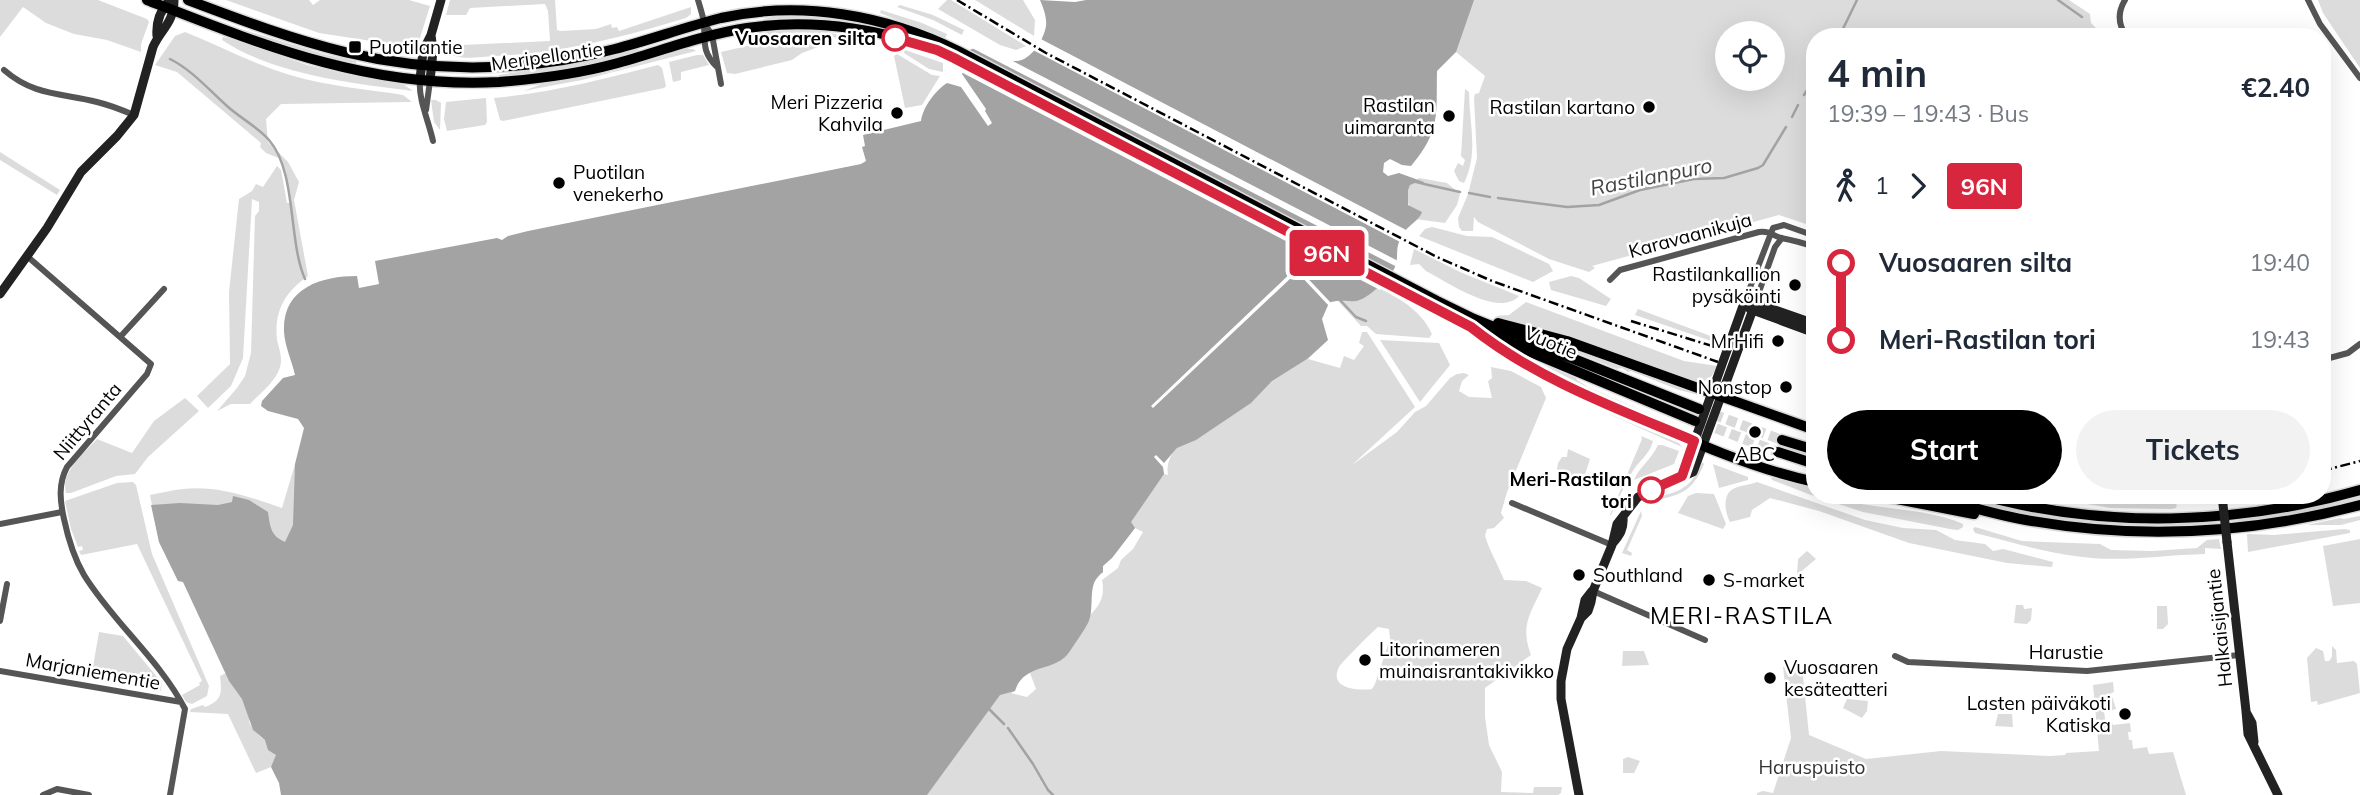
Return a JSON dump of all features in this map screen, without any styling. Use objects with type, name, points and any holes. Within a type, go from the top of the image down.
[{"type":"main road","name":"Meripellontie","points":[[147,0],[170,4],[318,62],[375,74],[425,80],[496,82],[570,74],[612,65],[707,37],[764,26],[827,26],[895,38],[956,54]]},
{"type":"main road","name":"Meripellontie","points":[[188,0],[323,48],[368,58],[426,66],[487,68],[558,61],[613,50],[704,23],[764,12],[813,11],[898,27],[956,54]]},
{"type":"main road","name":"Vuotie","points":[[956,54],[1472,323],[1695,421]]},
{"type":"main road","points":[[1472,323],[1497,322],[1566,341],[1806,427]]},
{"type":"main road","name":"Vuotie","points":[[1472,323],[1699,409]]},
{"type":"main road","points":[[1472,323],[1496,347],[1536,369],[1699,444],[1806,480]]},
{"type":"main road","points":[[1782,440],[1806,447]]},
{"type":"main road","points":[[1778,452],[1806,461]]},
{"type":"main road","points":[[2331,497],[2360,490]]},
{"type":"main road","points":[[1921,504],[1956,511],[2117,531],[2197,532],[2293,520],[2360,505]]},
{"type":"main road","points":[[1962,504],[2024,520]]},
{"type":"main road","points":[[2021,504],[2107,517],[2192,518],[2271,510],[2298,504]]},
{"type":"main road","points":[[2026,504],[2035,507]]},
{"type":"street","points":[[433,141],[426,110],[425,80],[431,35],[441,0]]},
{"type":"street","points":[[698,0],[707,37],[718,59],[717,68],[721,83]]},
{"type":"street","points":[[2121,28],[2120,8],[2125,0]]},
{"type":"street","points":[[2308,0],[2323,28]]},
{"type":"street","points":[[0,294],[28,257],[82,173],[134,115],[158,37],[165,30],[170,4]]},
{"type":"street","points":[[2331,39],[2360,78]]},
{"type":"street","points":[[4,70],[23,84],[43,92],[97,102],[134,115]]},
{"type":"street","points":[[1579,795],[1563,712],[1561,681],[1567,649],[1581,618],[1588,611],[1593,591],[1623,526],[1623,517],[1638,497],[1693,472],[1699,444],[1741,325],[1744,303],[1770,232],[1773,228],[1784,225],[1806,233]]},
{"type":"street","name":"Karavaanikuja","points":[[1610,280],[1620,270],[1759,232],[1770,232],[1806,244]]},
{"type":"street","points":[[1741,325],[1753,307],[1775,247],[1782,238]]},
{"type":"street","name":"Niittyranta","points":[[28,257],[150,362],[150,369],[67,467],[61,482],[62,512],[67,534],[85,575],[181,702]]},
{"type":"street","points":[[121,336],[164,289]]},
{"type":"street","points":[[1744,303],[1806,329]]},
{"type":"street","points":[[1753,307],[1806,322]]},
{"type":"street","points":[[2331,358],[2348,353],[2360,344]]},
{"type":"street","points":[[1512,503],[1612,545]]},
{"type":"street","name":"Halkaisijantie","points":[[2223,504],[2246,711],[2253,728],[2254,744],[2278,795]]},
{"type":"street","points":[[0,524],[62,512]]},
{"type":"street","points":[[0,621],[8,584]]},
{"type":"street","points":[[1593,591],[1705,640]]},
{"type":"street","name":"Harustie","points":[[1895,656],[1908,662],[2087,671],[2239,655]]},
{"type":"street","name":"Marjaniementie","points":[[0,671],[181,702]]},
{"type":"street","points":[[170,795],[185,709],[181,702]]},
{"type":"street","points":[[1573,795],[1576,775]]},
{"type":"street","points":[[43,795],[57,789],[89,795]]},
{"type":"green space","points":[[0,0],[98,0],[149,22],[141,52],[107,40],[74,34],[46,23],[23,7],[0,37]]},
{"type":"green space","points":[[226,0],[309,0],[313,5],[320,0],[409,0],[430,6],[418,44],[411,47],[319,33]]},
{"type":"green space","points":[[450,0],[555,0],[557,30],[561,31],[596,29],[611,24],[612,28],[617,27],[619,31],[691,7],[691,14],[686,18],[639,32],[568,48],[465,58],[451,55],[440,46],[550,41],[548,11],[545,4],[470,8],[466,15],[446,15]]},
{"type":"green space","points":[[947,0],[1026,46],[1016,50],[1000,45],[938,9]]},
{"type":"green space","points":[[975,0],[1023,0],[1035,20],[1034,36]]},
{"type":"green space","points":[[1426,0],[2069,0],[2090,14],[2091,23],[2096,28],[1806,28],[1806,224],[1779,215],[1592,266],[1595,268],[1589,272],[1549,259],[1478,222],[1474,217],[1473,231],[1462,231],[1459,227],[1458,218],[1468,194],[1477,158],[1474,98],[1475,94],[1479,93],[1485,76],[1456,52],[1443,53]]},
{"type":"green space","points":[[2318,0],[2360,0],[2360,68],[2323,13]]},
{"type":"green space","points":[[900,5],[933,15],[964,30],[962,35],[933,20],[897,7]]},
{"type":"green space","points":[[881,10],[947,34],[945,39],[880,13]]},
{"type":"green space","points":[[781,15],[826,16],[862,22],[861,25],[764,21]]},
{"type":"green space","points":[[237,28],[356,61],[356,63],[317,57]]},
{"type":"green space","points":[[821,30],[849,38],[843,40],[816,34],[790,33],[738,41],[732,36],[755,32]]},
{"type":"green space","points":[[185,32],[276,71],[332,85],[403,95],[412,102],[281,104],[266,119],[268,142],[288,162],[299,182],[294,200],[308,276],[287,296],[279,311],[277,340],[281,360],[275,378],[250,404],[231,404],[217,411],[245,376],[251,353],[255,216],[259,211],[259,202],[252,199],[243,358],[231,386],[208,408],[197,396],[230,364],[229,292],[239,199],[252,191],[256,184],[263,187],[277,166],[281,170],[287,203],[291,203],[281,159],[266,153],[260,147],[261,143],[177,72],[155,65],[175,36]]},
{"type":"green space","points":[[223,37],[307,65],[403,84],[413,91],[339,81],[289,69],[243,52],[222,40]]},
{"type":"green space","points":[[785,37],[805,37],[829,43],[802,53],[792,60],[735,74],[727,73],[721,52]]},
{"type":"green space","points":[[637,48],[640,51],[629,56],[574,69],[499,75],[576,63]]},
{"type":"green space","points":[[685,49],[696,51],[582,80],[523,91],[542,84],[611,72]]},
{"type":"green space","points":[[905,50],[943,63],[943,72],[929,69],[904,53]]},
{"type":"green space","points":[[897,54],[932,75],[940,76],[922,105],[905,108],[894,56]]},
{"type":"green space","points":[[703,55],[709,65],[681,72],[681,80],[673,82],[669,62]]},
{"type":"green space","points":[[658,65],[662,68],[666,86],[664,88],[500,120],[494,98],[556,89]]},
{"type":"green space","points":[[1465,89],[1469,92],[1472,149],[1469,172],[1464,183],[1459,181],[1454,171],[1458,163],[1463,166],[1465,160],[1461,156]]},
{"type":"green space","points":[[486,98],[485,125],[447,131],[444,119],[446,102]]},
{"type":"green space","points":[[431,100],[441,103],[440,130],[434,122]]},
{"type":"green space","points":[[0,152],[60,190],[57,195],[0,160]]},
{"type":"green space","points":[[1419,178],[1447,183],[1460,194],[1457,205],[1445,223],[1415,219],[1407,193],[1410,185]]},
{"type":"green space","points":[[1432,227],[1467,236],[1492,237],[1549,264],[1553,271],[1533,282],[1419,236],[1425,229]]},
{"type":"green space","points":[[1414,249],[1460,272],[1519,296],[1510,302],[1499,303],[1486,301],[1459,290],[1419,264],[1410,265]]},
{"type":"green space","points":[[1349,273],[1384,290],[1417,313],[1432,334],[1429,338],[1376,334],[1367,326],[1361,326],[1335,300]]},
{"type":"green space","points":[[1571,276],[1579,278],[1611,299],[1606,306],[1551,290],[1549,282]]},
{"type":"green space","points":[[1526,302],[1684,361],[1717,366],[1708,379],[1694,381],[1582,341],[1495,316],[1509,315]]},
{"type":"green space","points":[[1638,309],[1724,341],[1723,345],[1635,315]]},
{"type":"green space","points":[[1362,332],[1367,332],[1415,407],[1352,465],[1397,432],[1457,374],[1469,375],[1462,381],[1459,391],[1469,397],[1492,398],[1488,381],[1492,378],[1491,367],[1511,371],[1541,387],[1546,398],[1507,492],[1501,513],[1504,518],[1494,528],[1487,529],[1485,536],[1504,580],[1526,581],[1542,588],[1526,628],[1531,655],[1485,688],[1485,717],[1489,745],[1502,772],[1501,792],[1533,793],[1534,787],[1562,787],[1561,793],[884,795],[1009,683],[1015,691],[1011,693],[1027,697],[1036,689],[1030,673],[1022,678],[1090,567],[1103,572],[1093,583],[1090,615],[1101,599],[1102,580],[1118,568],[1143,532],[1135,528],[1112,558],[1153,470],[1168,475],[1169,460],[1177,448],[1328,340],[1308,359],[1340,368],[1344,356],[1354,360],[1364,346],[1359,343]],"holes":[[[1378,627],[1389,629],[1390,639],[1372,689],[1353,689],[1341,684],[1337,674],[1341,664]]]},
{"type":"green space","points":[[1537,337],[1575,348],[1703,396],[1679,390],[1622,368],[1617,369]]},
{"type":"green space","points":[[1380,340],[1439,343],[1450,365],[1420,402]]},
{"type":"green space","points":[[1527,358],[1691,432],[1675,428],[1574,383]]},
{"type":"green space","points":[[185,398],[199,411],[148,457],[135,474],[116,476],[66,493],[66,478],[70,470],[97,439],[132,453],[154,421]]},
{"type":"green space","points":[[1611,409],[1676,440],[1682,447],[1609,414]]},
{"type":"green space","points":[[1641,436],[1653,441],[1625,484],[1610,515],[1642,439]]},
{"type":"green space","points":[[1658,445],[1679,451],[1674,464],[1634,480],[1639,471]]},
{"type":"green space","points":[[1568,449],[1590,459],[1582,484],[1568,480],[1557,470],[1562,457],[1567,457]]},
{"type":"green space","points":[[1702,462],[1704,464],[1699,474],[1689,487],[1676,495],[1649,501],[1684,487],[1696,474]]},
{"type":"green space","points":[[295,464],[295,477],[323,526],[186,587],[183,581],[178,581],[159,542],[150,495],[195,488],[221,490],[282,508]]},
{"type":"green space","points":[[1713,464],[1748,477],[1748,480],[1719,488]]},
{"type":"green space","points":[[1771,477],[1806,486],[1806,493],[1772,480]]},
{"type":"green space","points":[[133,482],[136,485],[152,554],[209,686],[207,696],[192,704],[186,702],[182,695],[200,685],[202,681],[137,544],[81,555],[79,551],[83,550],[82,546],[78,547],[71,529],[65,501],[117,483]]},
{"type":"green space","points":[[1757,482],[1806,499],[1806,504],[1820,504],[1865,520],[1903,528],[1936,530],[1955,540],[1985,544],[1993,551],[2003,549],[2053,562],[2052,567],[2007,563],[1909,543],[1819,511],[1770,498],[1752,510],[1750,517],[1730,522],[1727,495],[1736,488]]},
{"type":"green space","points":[[1696,493],[1714,494],[1726,524],[1723,529],[1678,513],[1688,496]]},
{"type":"green space","points":[[2360,496],[2360,499],[2293,515],[2237,523],[2237,520],[2294,512]]},
{"type":"green space","points":[[1839,504],[1860,504],[1936,515],[1963,524],[1963,527],[1958,530],[1950,529],[1863,512]]},
{"type":"green space","points":[[1979,504],[1995,504],[2091,521],[2216,522],[2219,525],[2098,524]]},
{"type":"green space","points":[[2087,504],[2177,505],[2171,509],[2110,508]]},
{"type":"green space","points":[[1641,511],[1642,516],[1627,550],[1632,553],[1631,556],[1622,553]]},
{"type":"green space","points":[[2360,516],[2360,520],[2341,525],[2307,525],[2340,518]]},
{"type":"green space","points":[[1975,527],[2022,541],[2100,544],[2111,550],[2197,548],[2207,540],[2219,539],[2221,549],[2205,548],[2205,554],[2124,559],[2091,558],[2050,552],[1975,533]]},
{"type":"green space","points":[[2350,530],[2350,533],[2248,552],[2247,534],[2274,535]]},
{"type":"green space","points":[[2360,539],[2360,603],[2333,606],[2323,546]]},
{"type":"green space","points":[[1807,551],[1816,559],[1797,575],[1798,559]]},
{"type":"green space","points":[[2016,605],[2023,605],[2024,609],[2032,608],[2031,620],[2027,624],[2014,623]]},
{"type":"green space","points":[[2157,606],[2167,606],[2168,624],[2163,629],[2157,629]]},
{"type":"green space","points":[[99,632],[123,636],[162,683],[161,691],[91,678]]},
{"type":"green space","points":[[2332,646],[2336,650],[2337,663],[2354,661],[2357,664],[2360,693],[2318,705],[2317,701],[2311,702],[2307,658],[2316,648],[2323,651],[2325,661],[2329,661],[2332,657]]},
{"type":"green space","points":[[1623,651],[1644,651],[1649,665],[1622,666]]},
{"type":"green space","points":[[258,653],[249,722],[261,737],[290,754],[256,773],[228,714],[190,712],[191,709],[215,702],[221,692],[220,676]]},
{"type":"green space","name":"Haruspuisto","points":[[1804,666],[1809,735],[1866,759],[1941,751],[2050,756],[2099,751],[2093,685],[2113,682],[2114,692],[2111,693],[2116,709],[2104,712],[2106,724],[2130,723],[2131,732],[2128,732],[2133,749],[2147,747],[2149,754],[2173,752],[2186,795],[1757,795],[1763,791],[1773,793],[1791,738],[1783,667]]},
{"type":"green space","points":[[1847,699],[1868,701],[1867,711],[1862,718],[1843,708]]},
{"type":"green space","points":[[1998,714],[2012,714],[2013,727],[1995,726]]},
{"type":"green space","points":[[1628,757],[1640,761],[1634,773],[1623,773],[1623,759]]},
{"type":"shaded area","points":[[1040,0],[1474,0],[1456,52],[1437,71],[1435,122],[1428,142],[1411,166],[1390,159],[1384,163],[1383,172],[1388,176],[1399,173],[1424,182],[1423,185],[1410,185],[1408,190],[1408,205],[1422,212],[1401,237],[1394,269],[1379,286],[1361,300],[1329,303],[1322,319],[1328,340],[1307,359],[1272,381],[1251,403],[1196,440],[1177,448],[1164,463],[1156,455],[1154,457],[1163,467],[1164,474],[1131,522],[1135,528],[1103,566],[1103,572],[1092,589],[1088,623],[1064,658],[1033,671],[1019,682],[1015,691],[1000,695],[927,795],[281,795],[279,783],[271,767],[276,755],[268,750],[265,740],[253,730],[242,699],[229,681],[183,582],[178,581],[159,542],[151,505],[218,505],[232,502],[233,496],[249,500],[268,512],[272,530],[285,542],[293,525],[295,464],[304,428],[298,419],[268,411],[261,406],[262,401],[283,378],[295,375],[284,332],[285,317],[297,295],[318,282],[343,277],[357,276],[359,288],[379,284],[375,261],[497,238],[502,240],[528,231],[861,164],[866,161],[862,147],[865,146],[863,135],[921,121],[930,100],[947,83],[961,87],[988,126],[992,123],[986,109],[962,74],[970,50],[974,48],[1011,61],[1027,57],[1040,43],[1046,26]]},
{"type":"pier","points":[[1037,37],[1408,231],[1402,243],[1031,49]]},
{"type":"pier","points":[[980,44],[1400,262],[1399,268],[970,47]]},
{"type":"pier","points":[[967,50],[1395,273],[1380,290],[959,71]]},
{"type":"pier","points":[[1297,267],[1331,303],[1329,306],[1299,274],[1292,277],[1153,408],[1151,406]]},
{"type":"waterway","points":[[1843,28],[1857,0]]},
{"type":"waterway","points":[[2058,0],[2082,17]]},
{"type":"waterway","points":[[170,59],[193,74],[232,110],[260,131],[278,154],[288,188],[296,246],[305,279]]},
{"type":"waterway","points":[[1792,117],[1798,105]]},
{"type":"waterway","name":"Rastilanpuro","points":[[1498,198],[1567,207],[1599,205],[1640,190],[1694,179],[1724,178],[1763,165],[1786,127]]},
{"type":"waterway","name":"Rastilanpuro","points":[[1424,184],[1460,192]]},
{"type":"waterway","name":"Rastilanpuro","points":[[1469,193],[1490,197]]},
{"type":"waterway","points":[[1339,299],[1356,317],[1366,321]]},
{"type":"waterway","points":[[989,709],[1004,724]]},
{"type":"waterway","points":[[1008,728],[1053,795]]},
{"type":"tunnel","points":[[1699,409],[1782,440]]},
{"type":"tunnel","points":[[1702,423],[1778,452]]},
{"type":"railway","points":[[957,0],[1046,53],[1437,257],[1492,281],[1718,362]]},
{"type":"railway","points":[[1631,321],[1722,349]]},
{"type":"railway","points":[[2331,469],[2360,461]]},
{"type":"bus line","name":"96N","points":[[895,38],[937,50],[954,58],[1471,327],[1496,347],[1536,369],[1694,441],[1682,476],[1651,490]]},
{"type":"place","name":"Vuosaaren silta","points":[[895,38]]},
{"type":"place","name":"Puotilantie","points":[[355,47]]},
{"type":"place","name":"Rastilan kartano","points":[[1649,107]]},
{"type":"place","name":"Meri Pizzeria Kahvila","points":[[897,113]]},
{"type":"place","name":"Rastilan uimaranta","points":[[1449,116]]},
{"type":"place","name":"Puotilan venekerho","points":[[559,183]]},
{"type":"place","name":"Rastilankallion pysäköinti","points":[[1795,285]]},
{"type":"place","name":"MrHifi","points":[[1778,341]]},
{"type":"place","name":"Nonstop","points":[[1786,387]]},
{"type":"place","name":"ABC","points":[[1755,432]]},
{"type":"place","name":"Meri-Rastilan tori","points":[[1651,490]]},
{"type":"place","name":"Southland","points":[[1579,575]]},
{"type":"place","name":"S-market","points":[[1709,580]]},
{"type":"place","name":"Litorinameren muinaisrantakivikko","points":[[1365,660]]},
{"type":"place","name":"Vuosaaren kesäteatteri","points":[[1770,678]]},
{"type":"place","name":"Lasten päiväkoti Katiska","points":[[2125,714]]},
{"type":"district","name":"MERI-RASTILA","points":[[1742,615]]}]
